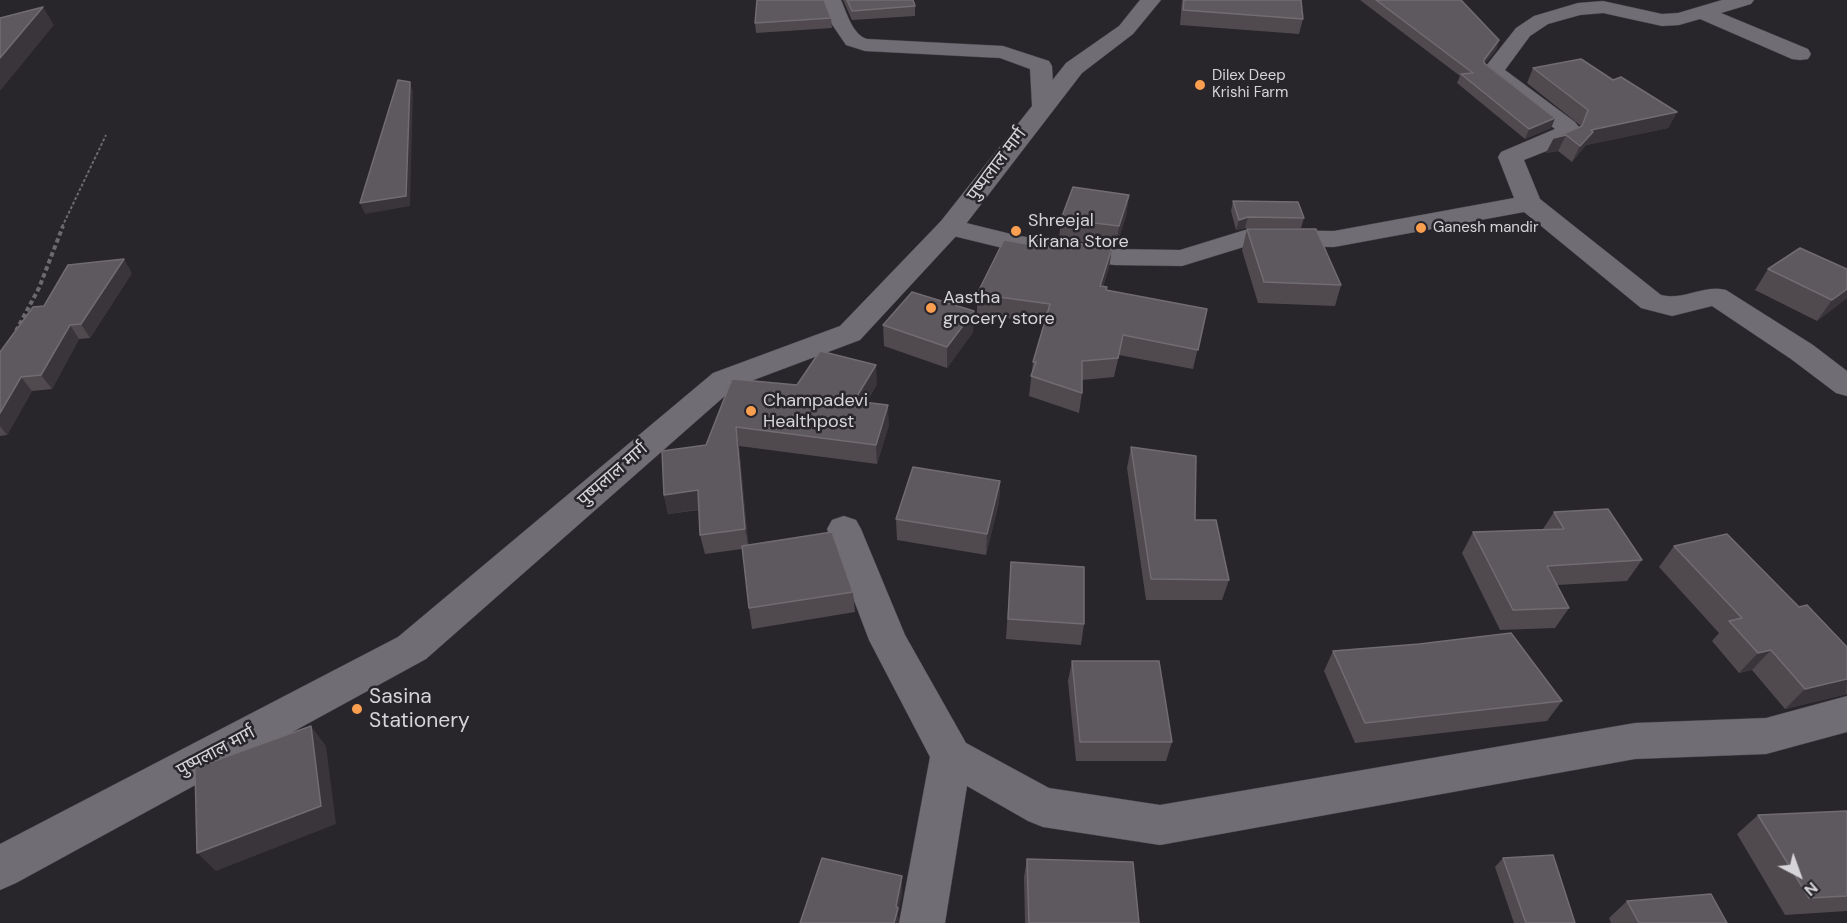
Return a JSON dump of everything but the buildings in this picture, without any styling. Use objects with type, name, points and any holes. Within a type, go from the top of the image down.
[{"type":"street","points":[[831,0],[853,41],[865,45],[1003,52],[1041,66],[1042,105]]},
{"type":"street","name":"पुष्पलाल मार्ग","points":[[0,868],[411,648],[724,380],[850,333],[950,227],[1042,105],[1074,68],[1126,30],[1151,0]]},
{"type":"street","points":[[1743,0],[1679,19],[1662,20],[1603,7],[1578,9],[1541,20],[1523,32],[1493,71],[1567,127],[1566,135],[1510,157],[1529,203],[1651,302],[1672,307],[1716,296],[1802,352],[1847,386]]},
{"type":"street","points":[[1701,12],[1800,54]]},
{"type":"street","points":[[950,227],[1018,244],[1114,258],[1182,258],[1245,238],[1334,239],[1529,203]]},
{"type":"street","points":[[844,529],[888,640],[951,756],[1042,807],[1160,825],[1635,741],[1766,736],[1847,714]]},
{"type":"street","points":[[922,923],[951,756]]},
{"type":"path","points":[[11,340],[39,288],[62,227],[106,135]]},
{"type":"place","name":"Dilex Deep Krishi Farm","points":[[1200,85]]},
{"type":"place","name":"Ganesh mandir","points":[[1421,228]]},
{"type":"place","name":"Shreejal Kirana Store","points":[[1016,231]]},
{"type":"place","name":"Aastha grocery store","points":[[931,308]]},
{"type":"place","name":"Champadevi Healthpost","points":[[751,411]]},
{"type":"place","name":"Sasina Stationery","points":[[357,709]]}]
